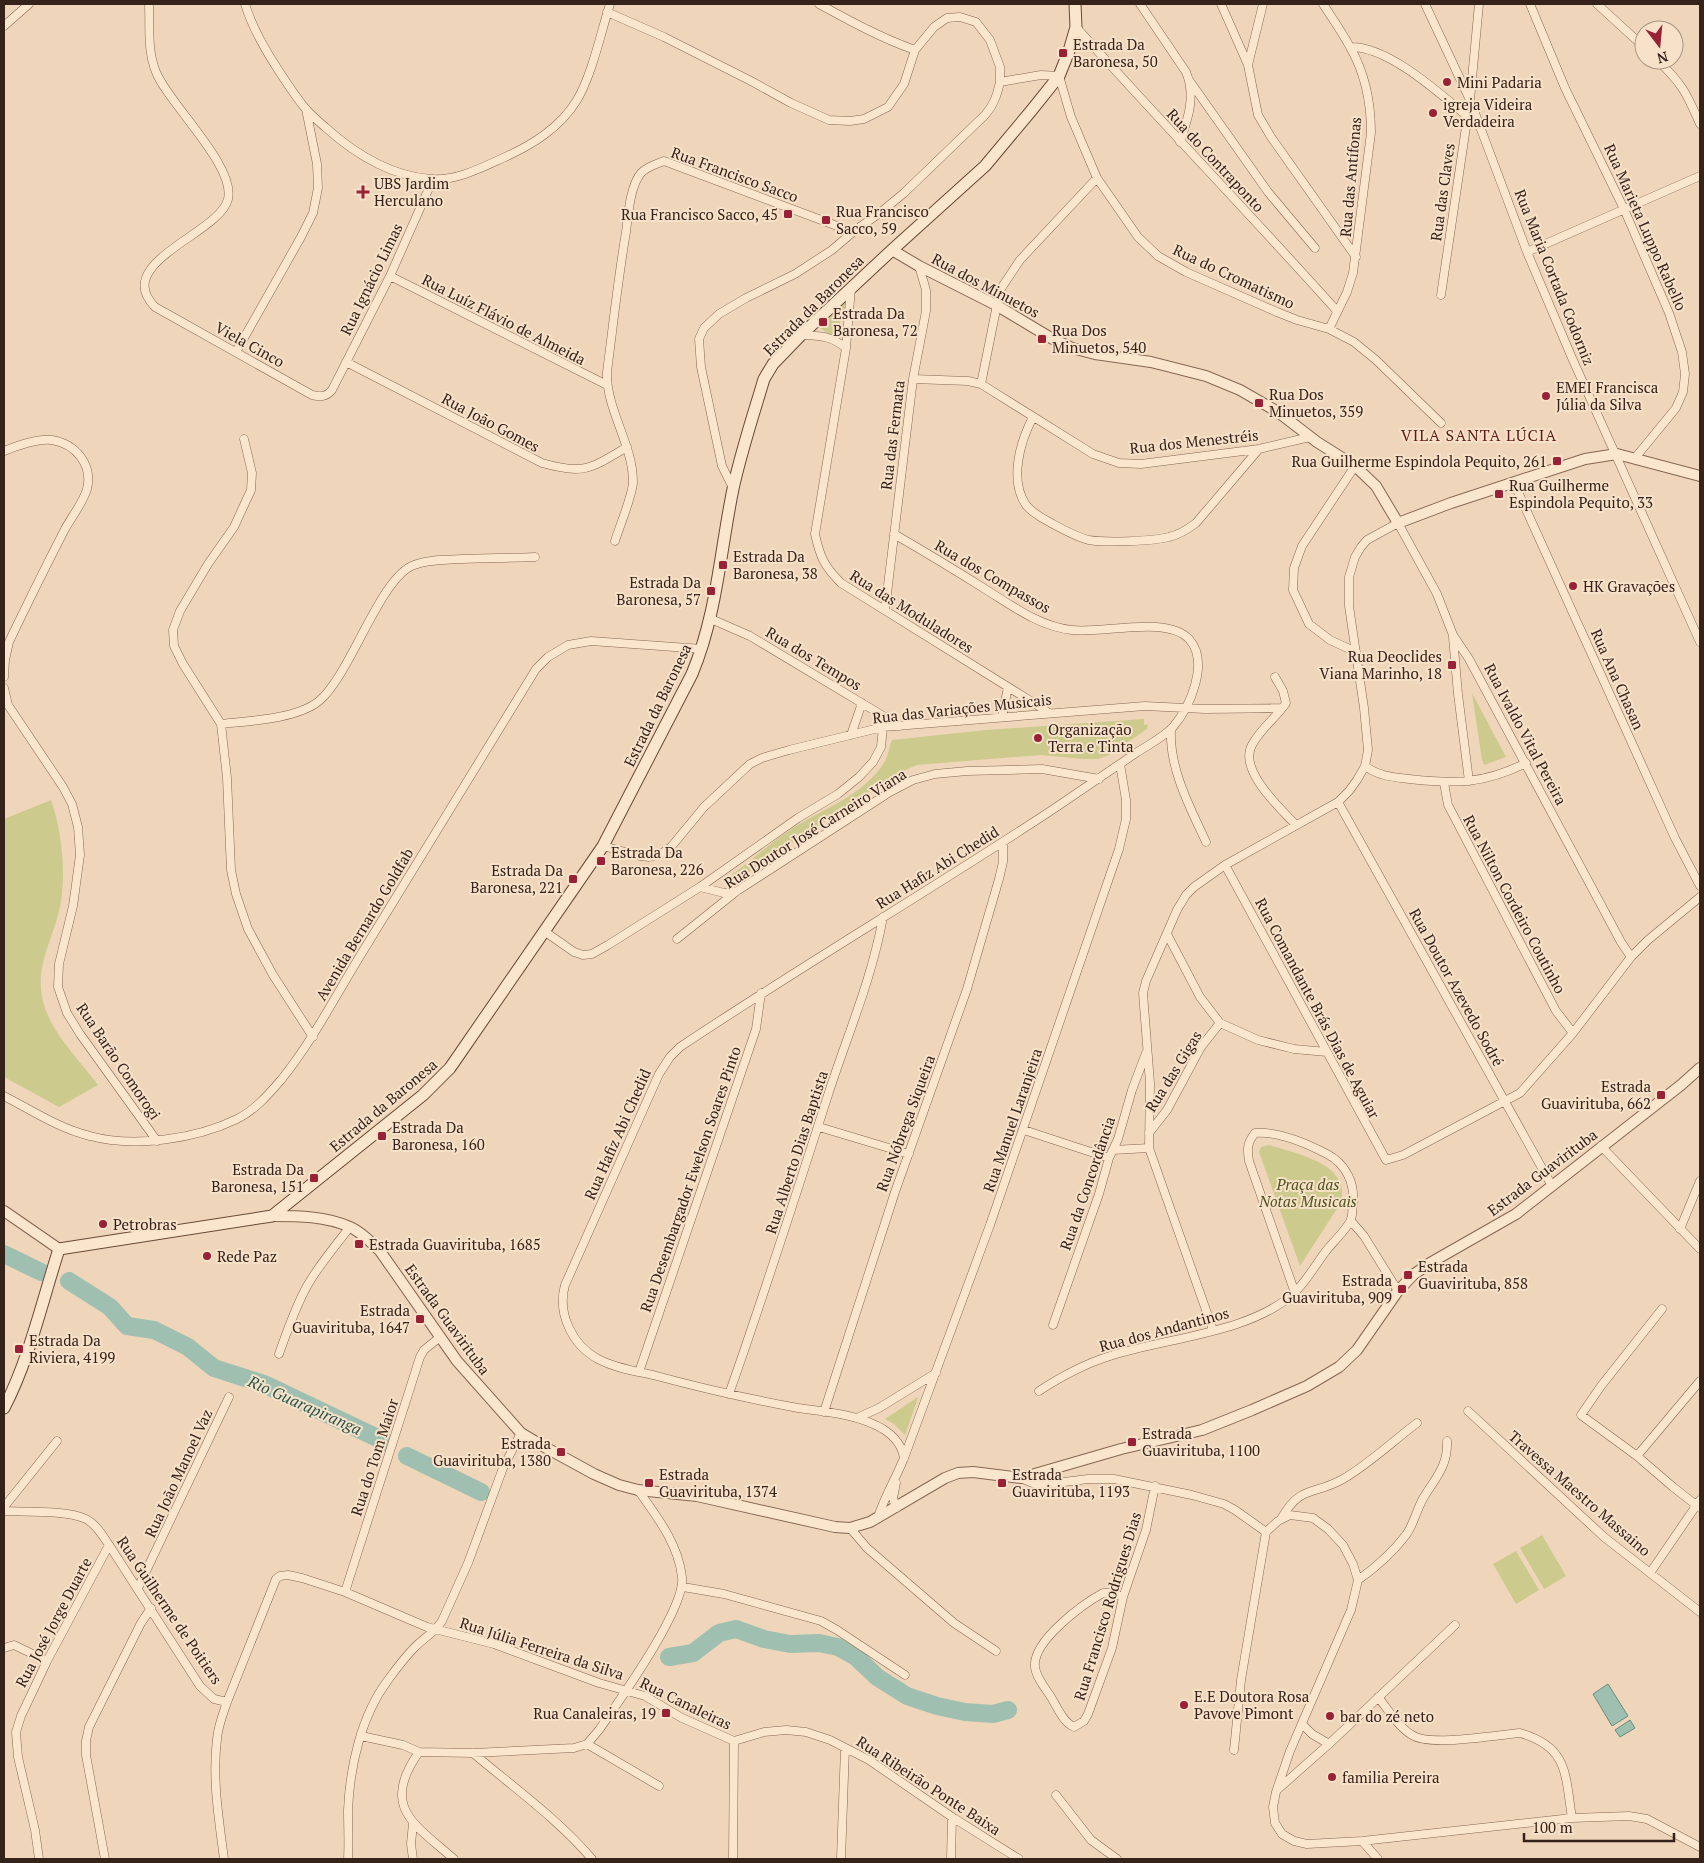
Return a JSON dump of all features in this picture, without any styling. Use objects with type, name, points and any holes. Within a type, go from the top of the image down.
[{"type":"main road","name":"Estrada da Baronesa","points":[[272,1216],[436,1084],[450,1068],[603,846],[669,719],[702,649],[711,618],[733,488],[764,379],[773,364],[801,335],[985,166],[1059,76],[1076,27],[1075,4]]},
{"type":"main road","name":"Estrada Guavirituba","points":[[59,1249],[272,1216]]},
{"type":"main road","points":[[4,1408],[23,1364],[59,1249]]},
{"type":"street","points":[[4,26],[29,4]]},
{"type":"street","name":"Viela Cinco","points":[[149,4],[149,44],[156,74],[197,130],[217,162],[227,183],[228,198],[225,207],[214,218],[167,252],[150,270],[144,285],[144,294],[155,307],[312,395],[321,397],[327,395],[332,390]]},
{"type":"street","points":[[245,4],[255,31],[277,69],[306,110],[342,143],[374,163],[400,174],[433,179],[463,175],[488,166],[529,146],[555,126],[577,100],[590,68],[610,4]]},
{"type":"street","points":[[819,4],[857,25],[915,50]]},
{"type":"street","points":[[1140,4],[1186,72],[1189,80],[1192,98],[1180,142]]},
{"type":"street","points":[[1221,4],[1248,65],[1258,114],[1271,137],[1356,257]]},
{"type":"street","points":[[1248,65],[1263,4]]},
{"type":"street","name":"Rua das Antífonas","points":[[1323,4],[1351,47],[1364,84],[1371,116],[1371,134],[1356,257],[1347,292],[1329,329]]},
{"type":"street","name":"Rua Maria Cortada Codorniz","points":[[1425,4],[1470,100],[1527,252],[1572,358],[1617,454],[1700,642]]},
{"type":"street","name":"Rua das Claves","points":[[1441,295],[1470,100],[1480,4]]},
{"type":"street","name":"Rua Marieta Luppo Rabello","points":[[1530,4],[1565,88],[1624,209],[1669,313],[1682,352],[1685,374],[1683,392],[1676,408],[1635,458]]},
{"type":"street","points":[[1597,4],[1634,39]]},
{"type":"street","points":[[607,12],[664,36],[791,103],[829,120],[850,122],[864,119],[888,108],[904,84],[915,50],[934,27],[947,18],[960,17],[976,22],[990,40],[1000,67],[1000,82],[1041,75],[1059,76]]},
{"type":"street","name":"Rua do Contraponto","points":[[1076,27],[1180,142],[1337,310]]},
{"type":"street","points":[[1351,47],[1362,47],[1382,54],[1424,82],[1467,116]]},
{"type":"street","points":[[1668,70],[1684,88],[1700,124]]},
{"type":"street","name":"Rua do Cromatismo","points":[[1059,76],[1071,117],[1097,178],[1138,237],[1158,256],[1186,272],[1297,320],[1329,329],[1354,342],[1376,360],[1442,423]]},
{"type":"street","points":[[1189,80],[1268,192],[1315,248]]},
{"type":"street","name":"Estrada da Baronesa","points":[[853,232],[904,193],[985,115],[992,107],[1000,82]]},
{"type":"street","points":[[236,352],[301,238],[312,214],[318,188],[317,164],[306,110]]},
{"type":"street","name":"Rua Francisco Sacco","points":[[615,541],[633,484],[627,448],[607,385],[617,284],[634,186],[641,173],[664,161],[853,232]]},
{"type":"street","points":[[1527,252],[1700,176]]},
{"type":"street","points":[[981,384],[1000,290],[1020,260],[1097,178]]},
{"type":"street","name":"Rua Ignácio Limas","points":[[332,390],[390,276],[433,179]]},
{"type":"street","points":[[733,488],[722,466],[701,367],[699,339],[704,328],[719,314],[746,298],[795,274],[832,250],[853,232]]},
{"type":"street","name":"Rua dos Minuetos","points":[[892,250],[1072,348],[1095,354],[1151,362],[1206,376],[1240,390],[1278,412],[1310,437],[1355,466],[1376,486],[1398,523]]},
{"type":"street","name":"Rua das Fermata","points":[[885,610],[901,468],[926,311],[926,290],[919,266]]},
{"type":"street","name":"Rua Luíz Flávio de Almeida","points":[[390,276],[607,385]]},
{"type":"street","name":"Rua das Moduladores","points":[[852,287],[846,348],[815,534],[820,555],[827,570],[841,583],[1049,714]]},
{"type":"street","points":[[801,335],[826,336],[846,348]]},
{"type":"street","name":"Rua João Gomes","points":[[346,362],[542,464],[565,470],[584,470],[627,448]]},
{"type":"street","name":"Rua dos Menestréis","points":[[914,379],[968,381],[981,384],[1093,454],[1118,463],[1141,464],[1259,449],[1310,437]]},
{"type":"street","points":[[1033,417],[1023,439],[1018,481],[1020,494],[1033,512],[1071,533],[1089,540],[1143,540],[1170,537],[1185,531],[1196,523],[1259,449]]},
{"type":"street","points":[[4,451],[20,444],[50,439],[68,445],[81,455],[89,472],[87,490],[6,643],[4,677]]},
{"type":"street","points":[[244,439],[252,473],[251,490],[234,527],[208,564],[180,611],[173,630],[174,646],[221,724],[227,778],[231,870],[236,894],[248,929],[273,976],[313,1037]]},
{"type":"street","points":[[1213,1330],[1149,1148],[1150,1113],[1143,993],[1146,981],[1186,895],[1225,865],[1338,802],[1349,791],[1365,766],[1368,750],[1364,708],[1349,606],[1349,577],[1354,557],[1367,540],[1398,523],[1451,503],[1585,459],[1617,454],[1700,476]]},
{"type":"street","points":[[1355,466],[1302,546],[1294,568],[1294,590],[1309,624],[1330,640],[1356,652]]},
{"type":"street","name":"Rua Ana Chasan","points":[[1514,483],[1674,838],[1700,886]]},
{"type":"street","name":"Rua Ivaldo Vital Pereira","points":[[1398,523],[1437,594],[1453,635],[1469,659],[1621,942],[1631,957]]},
{"type":"street","name":"Rua dos Compassos","points":[[894,534],[1024,612],[1053,626],[1073,630],[1169,627],[1181,631],[1191,640],[1196,649],[1198,660],[1196,684],[1187,707],[1171,729]]},
{"type":"street","points":[[221,724],[279,716],[296,712],[319,701],[336,681],[388,590],[400,575],[412,565],[431,560],[535,557]]},
{"type":"street","name":"Rua dos Tempos","points":[[711,618],[750,636],[900,726]]},
{"type":"street","points":[[1453,635],[1469,781]]},
{"type":"street","name":"Avenida Bernardo Goldfab","points":[[4,1096],[66,1128],[90,1137],[119,1140],[157,1141],[208,1131],[238,1118],[263,1100],[313,1037],[351,970],[536,669],[548,656],[568,645],[591,641],[702,649]]},
{"type":"street","points":[[1275,677],[1286,697],[1286,703],[1252,744],[1248,758],[1256,777],[1272,800],[1296,825]]},
{"type":"street","points":[[1002,717],[1008,687]]},
{"type":"street","name":"Rua Barão Comorogi","points":[[4,688],[8,705],[63,787],[72,804],[78,827],[80,855],[73,906],[59,964],[58,987],[68,1013],[80,1034],[157,1141]]},
{"type":"street","points":[[851,735],[862,703]]},
{"type":"street","name":"Rua das Variações Musicais","points":[[603,846],[640,856],[649,857],[661,854],[671,846],[704,807],[750,764],[762,758],[789,750],[883,727],[1145,706],[1205,709],[1282,708]]},
{"type":"street","points":[[544,931],[574,952],[583,955],[592,954],[700,887],[798,818],[838,794],[860,777],[873,762],[881,747],[883,727]]},
{"type":"street","points":[[1171,729],[1175,765],[1182,789],[1206,842]]},
{"type":"street","name":"Rua Hafiz Abi Chedid","points":[[904,1458],[899,1443],[891,1435],[882,1428],[857,1418],[729,1394],[639,1372],[598,1359],[584,1349],[573,1335],[566,1321],[562,1295],[565,1285],[662,1068],[680,1047],[761,993],[1003,842],[1171,729]]},
{"type":"street","points":[[1365,766],[1373,772],[1389,776],[1444,783],[1469,781],[1498,775],[1526,763]]},
{"type":"street","name":"Rua Manuel Laranjeira","points":[[878,1517],[884,1499],[896,1478],[936,1374],[1024,1130],[1123,834],[1126,819],[1126,800],[1120,764]]},
{"type":"street","name":"Rua Doutor José Carneiro Viana","points":[[677,939],[737,892],[882,797],[913,780],[935,774],[967,771],[1042,769],[1099,779]]},
{"type":"street","name":"Rua Nilton Cordeiro Coutinho","points":[[1444,783],[1448,805],[1556,1011],[1573,1033]]},
{"type":"street","name":"Rua Doutor Azevedo Sodré","points":[[1338,802],[1552,1186]]},
{"type":"street","name":"Rua Nóbrega Siqueira","points":[[824,1412],[895,1192],[967,989],[1000,879],[1003,862],[1003,842]]},
{"type":"street","name":"Rua Comandante Brás Dias de Aguiar","points":[[1225,865],[1386,1160],[1390,1160],[1505,1102]]},
{"type":"street","points":[[700,887],[724,893],[737,892]]},
{"type":"street","points":[[1505,1102],[1530,1084],[1573,1033],[1631,957],[1648,940],[1700,897]]},
{"type":"street","name":"Rua Alberto Dias Baptista","points":[[729,1394],[769,1280],[872,964],[883,917]]},
{"type":"street","points":[[1167,934],[1200,997],[1220,1023],[1258,1040],[1300,1050],[1327,1052]]},
{"type":"street","name":"Rua Desembargador Ewelson Soares Pinto","points":[[639,1372],[752,1038],[761,993]]},
{"type":"street","name":"Rua das Gigas","points":[[1149,1133],[1167,1110],[1201,1047],[1220,1023]]},
{"type":"street","name":"Rua da Concordância","points":[[1052,1325],[1099,1194],[1132,1090],[1147,1050]]},
{"type":"street","name":"Estrada Guavirituba","points":[[272,1216],[320,1218],[350,1227],[366,1238],[380,1251],[457,1361],[521,1433],[558,1456],[594,1474],[638,1490],[698,1496],[835,1527],[850,1528],[870,1522],[945,1478],[973,1472],[1021,1478],[1120,1449],[1202,1430],[1307,1386],[1339,1367],[1357,1350],[1398,1291],[1413,1275],[1430,1262],[1516,1214],[1681,1085],[1700,1068]]},
{"type":"street","points":[[819,1127],[909,1154]]},
{"type":"street","points":[[1024,1130],[1110,1158]]},
{"type":"street","points":[[1295,1293],[1249,1161],[1246,1148],[1255,1133],[1266,1132],[1282,1136],[1318,1149],[1330,1155],[1347,1171],[1352,1180],[1354,1196],[1351,1221],[1374,1251],[1398,1291]]},
{"type":"street","points":[[1601,1146],[1680,1229],[1698,1243]]},
{"type":"street","points":[[1113,1150],[1149,1148]]},
{"type":"street","points":[[1680,1229],[1700,1181]]},
{"type":"street","points":[[4,1211],[59,1249]]},
{"type":"street","name":"Rua dos Andantinos","points":[[1039,1391],[1080,1366],[1110,1355],[1233,1326],[1260,1315],[1295,1293],[1332,1242],[1351,1221]]},
{"type":"street","points":[[279,1354],[293,1314],[306,1287],[318,1267],[350,1227]]},
{"type":"street","points":[[1650,1573],[1699,1504],[1673,1487],[1638,1456],[1581,1415],[1600,1386],[1662,1309]]},
{"type":"street","name":"Rua do Tom Maior","points":[[345,1592],[420,1357],[424,1350],[440,1337]]},
{"type":"street","points":[[857,1418],[880,1408],[936,1374]]},
{"type":"street","points":[[1638,1456],[1700,1381]]},
{"type":"street","name":"Rua João Manoel Vaz","points":[[138,1588],[229,1397]]},
{"type":"street","name":"Travessa Maestro Massaino","points":[[1468,1411],[1604,1537],[1700,1612]]},
{"type":"street","points":[[1281,1519],[1288,1506],[1296,1498],[1304,1493],[1343,1479],[1417,1423]]},
{"type":"street","points":[[436,1630],[452,1601],[503,1468],[521,1433]]},
{"type":"street","points":[[4,1509],[58,1441]]},
{"type":"street","points":[[1358,1580],[1371,1571],[1407,1534],[1423,1498],[1443,1467],[1448,1455],[1447,1441]]},
{"type":"street","name":"Rua Manuel Laranjeira","points":[[896,1478],[894,1498],[896,1508]]},
{"type":"street","points":[[1021,1478],[1035,1484],[1088,1479],[1114,1479],[1155,1486],[1224,1504],[1266,1532]]},
{"type":"street","name":"Rua Francisco Rodrigues Dias","points":[[1123,1596],[1103,1593],[1062,1622],[1051,1632],[1035,1661],[1038,1676],[1065,1720],[1074,1727],[1080,1725],[1088,1714],[1112,1648],[1123,1596],[1146,1530],[1155,1486]]},
{"type":"street","points":[[362,1736],[403,1745],[419,1752],[473,1753],[574,1748],[587,1744],[599,1730],[626,1690],[675,1609],[683,1587],[678,1561],[668,1533],[638,1490]]},
{"type":"street","name":"Rua Guilherme de Poitiers","points":[[4,1509],[70,1514],[86,1519],[100,1531],[200,1686],[214,1699],[227,1702],[276,1579],[280,1576],[288,1575],[302,1578],[345,1592],[436,1630]]},
{"type":"street","points":[[1234,1750],[1241,1680],[1266,1532],[1281,1519],[1290,1515],[1313,1518],[1328,1529],[1343,1545],[1353,1564],[1358,1580],[1351,1610],[1302,1724],[1276,1792],[1273,1807],[1275,1823],[1282,1834],[1294,1841],[1307,1844],[1362,1841],[1572,1818],[1629,1816],[1647,1819],[1700,1847]]},
{"type":"street","points":[[850,1528],[867,1548],[954,1623],[996,1650]]},
{"type":"street","name":"Rua José Jorge Duarte","points":[[39,1859],[36,1830],[18,1756],[16,1732],[21,1716],[47,1661],[110,1545]]},
{"type":"street","points":[[683,1587],[724,1594],[821,1621],[905,1675]]},
{"type":"street","points":[[105,1859],[86,1755],[86,1740],[89,1727],[150,1608]]},
{"type":"street","points":[[1276,1792],[1455,1625]]},
{"type":"street","name":"Rua Júlia Ferreira da Silva","points":[[348,1859],[350,1782],[362,1736],[373,1706],[386,1682],[414,1648],[436,1630],[494,1644],[599,1683],[626,1690]]},
{"type":"street","points":[[4,1648],[14,1645],[47,1661]]},
{"type":"street","name":"Rua Canaleiras","points":[[626,1690],[645,1696],[682,1718],[734,1741]]},
{"type":"street","points":[[1378,1697],[1412,1736],[1423,1740],[1520,1733],[1530,1736],[1553,1749],[1565,1773],[1572,1818]]},
{"type":"street","points":[[224,1859],[216,1793],[215,1765],[218,1732],[227,1702]]},
{"type":"street","points":[[1302,1724],[1312,1734],[1329,1744]]},
{"type":"street","name":"Rua Ribeirão Ponte Baixa","points":[[734,1741],[764,1732],[786,1730],[806,1732],[830,1740],[885,1770],[952,1817],[1019,1859]]},
{"type":"street","points":[[733,1859],[734,1741]]},
{"type":"street","points":[[587,1744],[659,1786]]},
{"type":"street","points":[[841,1859],[845,1748]]},
{"type":"street","points":[[419,1752],[404,1777],[401,1789],[402,1801],[407,1815],[413,1823],[454,1859]]},
{"type":"street","points":[[473,1753],[544,1813],[592,1859]]},
{"type":"street","points":[[1056,1795],[1091,1840],[1117,1859]]},
{"type":"street","points":[[951,1859],[952,1817]]},
{"type":"street","points":[[413,1823],[411,1844],[413,1859]]},
{"type":"street","points":[[1362,1841],[1378,1859]]},
{"type":"green space","points":[[847,301],[835,338],[817,326]]},
{"type":"green space","points":[[1472,693],[1506,757],[1484,765],[1482,760]]},
{"type":"green space","points":[[1144,719],[1144,725],[1148,724],[1147,729],[1109,755],[1098,759],[1041,755],[917,765],[903,771],[872,790],[737,880],[723,881],[797,825],[865,785],[885,761],[892,740],[986,730]]},
{"type":"green space","points":[[51,800],[60,834],[63,882],[59,910],[42,967],[42,997],[47,1013],[57,1032],[98,1085],[59,1107],[4,1077],[4,819]]},
{"type":"green space","name":"Praça das Notas Musicais","points":[[1269,1145],[1319,1162],[1338,1179],[1342,1190],[1340,1204],[1300,1266],[1259,1152],[1261,1147]]},
{"type":"green space","points":[[918,1397],[905,1435],[894,1424],[885,1419]]},
{"type":"green space","points":[[1542,1535],[1566,1576],[1544,1589],[1520,1548]]},
{"type":"green space","points":[[1516,1551],[1539,1590],[1516,1604],[1493,1564]]},
{"type":"shaded area","points":[[1608,1684],[1628,1716],[1612,1726],[1593,1694]]},
{"type":"shaded area","points":[[1630,1720],[1635,1728],[1620,1737],[1615,1730]]},
{"type":"waterway","name":"Rio Guarapiranga","points":[[4,1254],[41,1272]]},
{"type":"waterway","name":"Rio Guarapiranga","points":[[69,1281],[110,1307],[127,1326],[154,1330],[188,1347],[214,1368],[264,1384],[388,1443]]},
{"type":"waterway","name":"Rio Guarapiranga","points":[[407,1456],[481,1492]]},
{"type":"waterway","name":"Rio Guarapiranga","points":[[669,1657],[693,1653],[719,1633],[736,1629],[764,1639],[790,1644],[819,1643],[838,1647],[856,1657],[877,1677],[907,1696],[937,1706],[965,1712],[993,1714],[1008,1710]]},
{"type":"place","name":"Estrada Da Baronesa, 50","points":[[1063,53]]},
{"type":"place","name":"Mini Padaria","points":[[1447,82]]},
{"type":"place","name":"igreja Videira Verdadeira","points":[[1433,113]]},
{"type":"place","name":"UBS Jardim Herculano","points":[[363,192]]},
{"type":"place","name":"Rua Francisco Sacco, 45","points":[[788,214]]},
{"type":"place","name":"Rua Francisco Sacco, 59","points":[[826,220]]},
{"type":"place","name":"Estrada Da Baronesa, 72","points":[[823,322]]},
{"type":"place","name":"Rua Dos Minuetos, 540","points":[[1042,339]]},
{"type":"place","name":"EMEI Francisca Júlia da Silva","points":[[1546,396]]},
{"type":"place","name":"Rua Dos Minuetos, 359","points":[[1259,403]]},
{"type":"place","name":"Rua Guilherme Espindola Pequito, 261","points":[[1557,461]]},
{"type":"place","name":"Rua Guilherme Espindola Pequito, 33","points":[[1499,494]]},
{"type":"place","name":"Estrada Da Baronesa, 38","points":[[723,565]]},
{"type":"place","name":"HK Gravações","points":[[1573,586]]},
{"type":"place","name":"Estrada Da Baronesa, 57","points":[[711,591]]},
{"type":"place","name":"Rua Deoclides Viana Marinho, 18","points":[[1452,665]]},
{"type":"place","name":"Organização Terra e Tinta","points":[[1038,738]]},
{"type":"place","name":"Estrada Da Baronesa, 226","points":[[601,861]]},
{"type":"place","name":"Estrada Da Baronesa, 221","points":[[573,879]]},
{"type":"place","name":"Estrada Guavirituba, 662","points":[[1661,1095]]},
{"type":"place","name":"Estrada Da Baronesa, 160","points":[[382,1136]]},
{"type":"place","name":"Estrada Da Baronesa, 151","points":[[314,1178]]},
{"type":"place","name":"Petrobras","points":[[103,1224]]},
{"type":"place","name":"Estrada Guavirituba, 1685","points":[[359,1244]]},
{"type":"place","name":"Rede Paz","points":[[207,1256]]},
{"type":"place","name":"Estrada Guavirituba, 858","points":[[1408,1275]]},
{"type":"place","name":"Estrada Guavirituba, 909","points":[[1402,1289]]},
{"type":"place","name":"Estrada Guavirituba, 1647","points":[[420,1319]]},
{"type":"place","name":"Estrada Da Riviera, 4199","points":[[19,1349]]},
{"type":"place","name":"Estrada Guavirituba, 1100","points":[[1132,1442]]},
{"type":"place","name":"Estrada Guavirituba, 1380","points":[[561,1452]]},
{"type":"place","name":"Estrada Guavirituba, 1374","points":[[649,1483]]},
{"type":"place","name":"Estrada Guavirituba, 1193","points":[[1002,1483]]},
{"type":"place","name":"E.E Doutora Rosa Pavove Pimont","points":[[1184,1705]]},
{"type":"place","name":"Rua Canaleiras, 19","points":[[666,1713]]},
{"type":"place","name":"bar do zé neto","points":[[1330,1716]]},
{"type":"place","name":"familia Pereira","points":[[1332,1777]]},
{"type":"district","name":"VILA SANTA LÚCIA","points":[[1479,435]]}]
